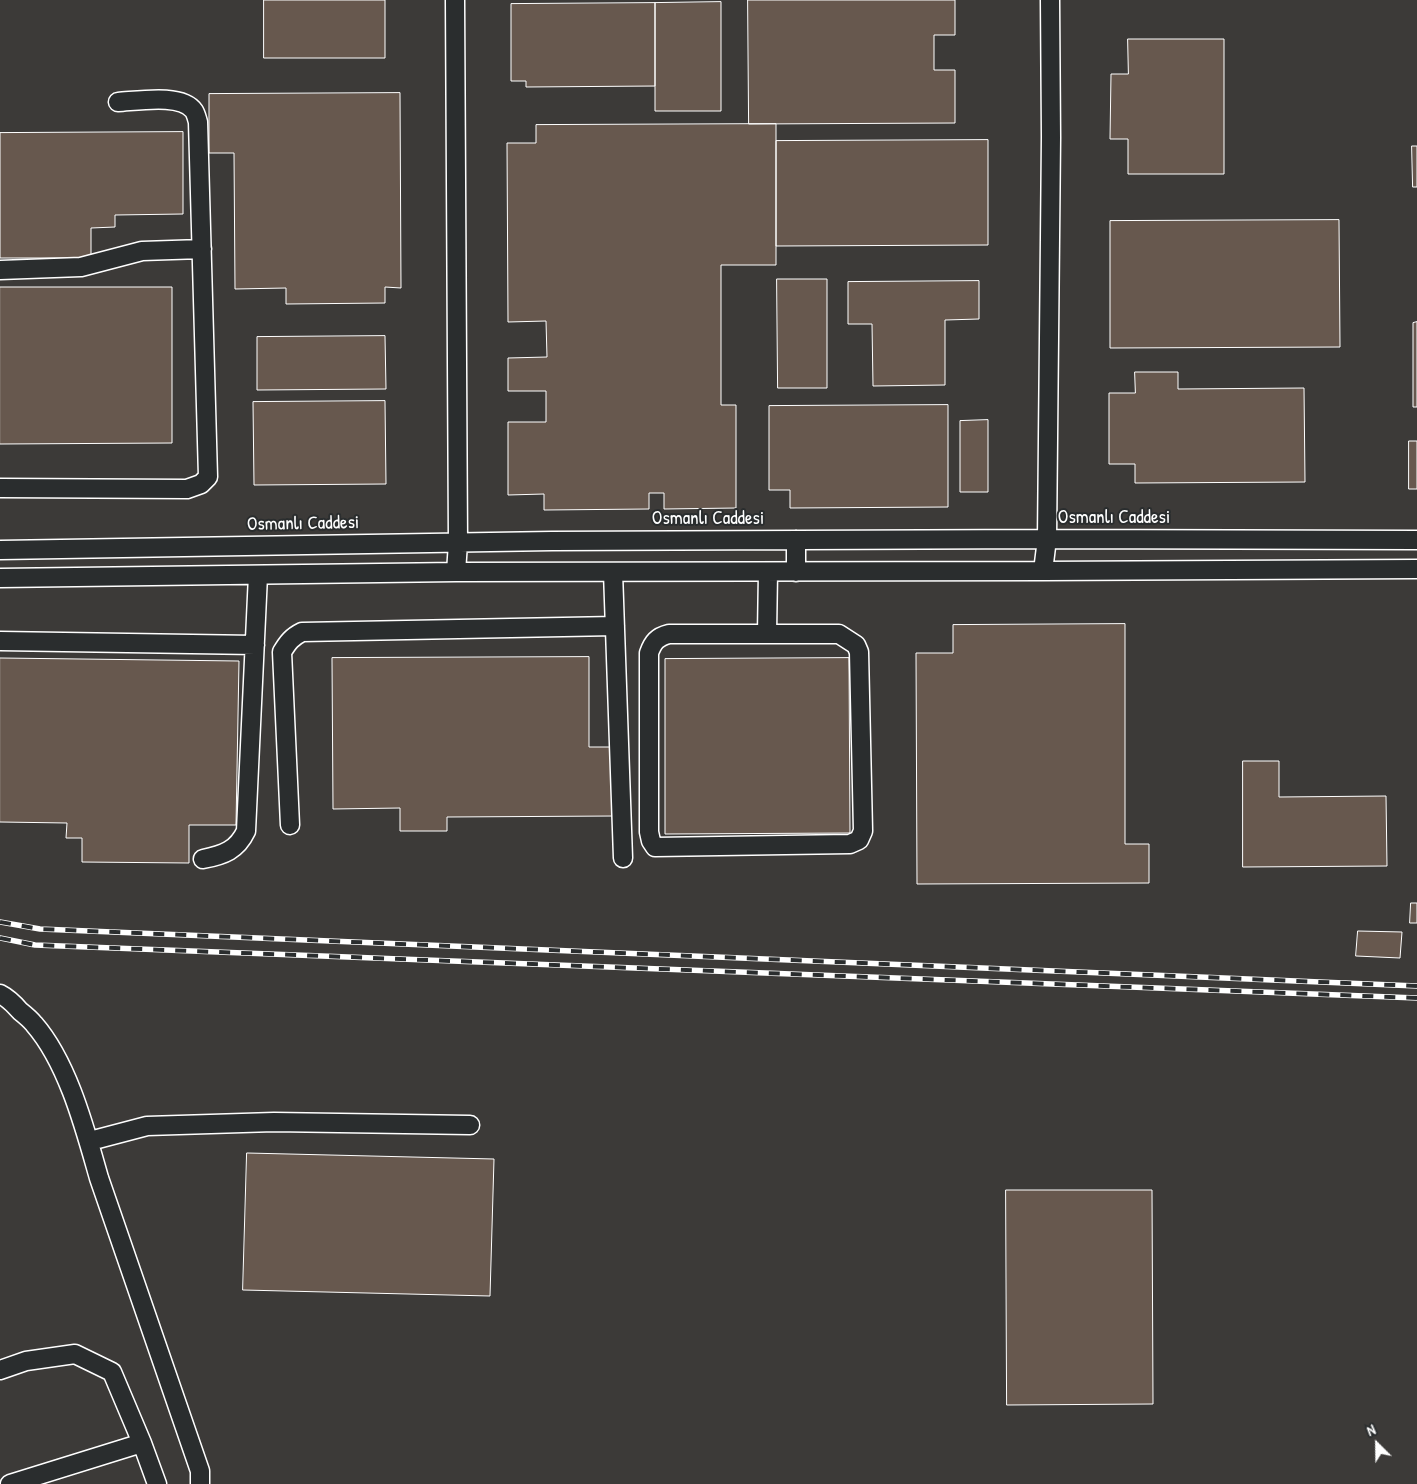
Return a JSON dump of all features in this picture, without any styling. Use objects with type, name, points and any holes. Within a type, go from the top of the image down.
[{"type":"street","points":[[455,0],[458,542],[456,572]]},
{"type":"street","points":[[1043,572],[1047,539],[1051,136],[1050,0]]},
{"type":"street","points":[[0,488],[187,489],[201,484],[208,477],[198,122],[194,111],[186,104],[178,101],[118,102]]},
{"type":"street","points":[[0,270],[81,268],[142,251],[202,249]]},
{"type":"street","name":"Osmanlı Caddesi","points":[[0,550],[561,540],[1417,540]]},
{"type":"street","points":[[796,540],[796,572]]},
{"type":"street","points":[[0,578],[456,572],[1043,572],[1417,568]]},
{"type":"street","points":[[613,572],[623,858]]},
{"type":"street","points":[[767,634],[768,572]]},
{"type":"street","points":[[203,859],[215,857],[229,851],[241,841],[246,831],[258,575]]},
{"type":"street","points":[[290,825],[282,652],[290,639],[295,635],[302,632],[615,626]]},
{"type":"street","points":[[669,634],[767,634],[839,634],[856,645],[859,652],[863,831],[859,840],[850,844],[655,847],[649,832],[649,653],[653,642],[659,637],[669,634]]},
{"type":"street","points":[[0,640],[255,645]]},
{"type":"street","points":[[0,994],[6,997],[34,1024],[50,1047],[65,1076],[90,1141],[100,1178],[200,1471],[200,1484]]},
{"type":"street","points":[[90,1141],[147,1126],[274,1122],[470,1125]]},
{"type":"street","points":[[0,1370],[26,1361],[75,1354],[112,1372],[157,1484]]},
{"type":"street","points":[[10,1484],[142,1443]]},
{"type":"shaded area","points":[[0,0],[1417,0],[1417,1484],[0,1484]]},
{"type":"building","points":[[264,0],[385,0],[385,58],[264,58]]},
{"type":"building","points":[[748,0],[955,0],[955,35],[934,35],[934,70],[955,70],[955,123],[749,124]]},
{"type":"building","points":[[721,2],[721,111],[655,111],[655,3]]},
{"type":"building","points":[[655,3],[655,86],[526,87],[526,81],[511,81],[511,4]]},
{"type":"building","points":[[1128,39],[1224,39],[1224,174],[1128,174],[1128,139],[1110,139],[1111,74],[1128,74]]},
{"type":"building","points":[[400,93],[401,288],[385,287],[385,303],[286,304],[286,288],[235,289],[234,153],[209,153],[209,94]]},
{"type":"building","points":[[776,124],[776,265],[721,265],[721,405],[736,405],[736,508],[664,509],[664,493],[649,493],[649,509],[544,510],[544,494],[508,495],[508,422],[546,422],[546,391],[508,391],[508,358],[547,357],[546,321],[508,322],[507,143],[536,143],[536,125]]},
{"type":"building","points":[[183,132],[183,214],[115,215],[115,227],[91,228],[91,258],[0,258],[0,133]]},
{"type":"building","points":[[988,140],[988,245],[776,246],[776,141]]},
{"type":"building","points":[[1412,146],[1417,146],[1417,187],[1413,187]]},
{"type":"building","points":[[1339,220],[1340,347],[1110,348],[1110,221]]},
{"type":"building","points":[[777,279],[827,279],[827,388],[778,388]]},
{"type":"building","points":[[979,281],[979,319],[945,320],[945,385],[873,386],[872,324],[848,324],[848,282]]},
{"type":"building","points":[[0,287],[172,287],[172,443],[0,444]]},
{"type":"building","points":[[1417,322],[1417,407],[1413,407],[1413,323]]},
{"type":"building","points":[[385,336],[386,389],[257,390],[257,337]]},
{"type":"building","points":[[1135,372],[1178,372],[1178,389],[1304,388],[1305,482],[1135,483],[1135,464],[1109,464],[1109,393],[1135,393]]},
{"type":"building","points":[[385,401],[386,484],[254,485],[253,402]]},
{"type":"building","points":[[948,405],[948,507],[790,508],[790,490],[769,490],[769,406]]},
{"type":"building","points":[[988,420],[988,492],[960,492],[960,421]]},
{"type":"building","points":[[1409,441],[1417,441],[1417,489],[1409,489]]},
{"type":"building","points":[[1125,624],[1125,844],[1149,844],[1149,883],[917,884],[916,653],[953,653],[953,625]]},
{"type":"building","points":[[589,657],[589,747],[614,747],[614,816],[447,817],[447,831],[400,831],[400,808],[333,809],[332,658]]},
{"type":"building","points":[[0,658],[239,661],[236,825],[189,825],[189,863],[82,862],[82,838],[66,838],[67,823],[0,822]]},
{"type":"building","points":[[849,658],[850,833],[665,834],[665,659]]},
{"type":"building","points":[[1243,761],[1279,761],[1279,797],[1386,796],[1387,866],[1243,867]]},
{"type":"building","points":[[1411,903],[1417,903],[1417,923],[1410,923]]},
{"type":"building","points":[[1358,931],[1402,932],[1400,958],[1356,956]]},
{"type":"building","points":[[247,1153],[494,1159],[490,1296],[243,1290]]},
{"type":"building","points":[[1006,1190],[1152,1190],[1153,1404],[1007,1405]]},
{"type":"railway","points":[[0,922],[40,929],[1417,986]]},
{"type":"railway","points":[[0,938],[35,945],[1417,998]]}]
